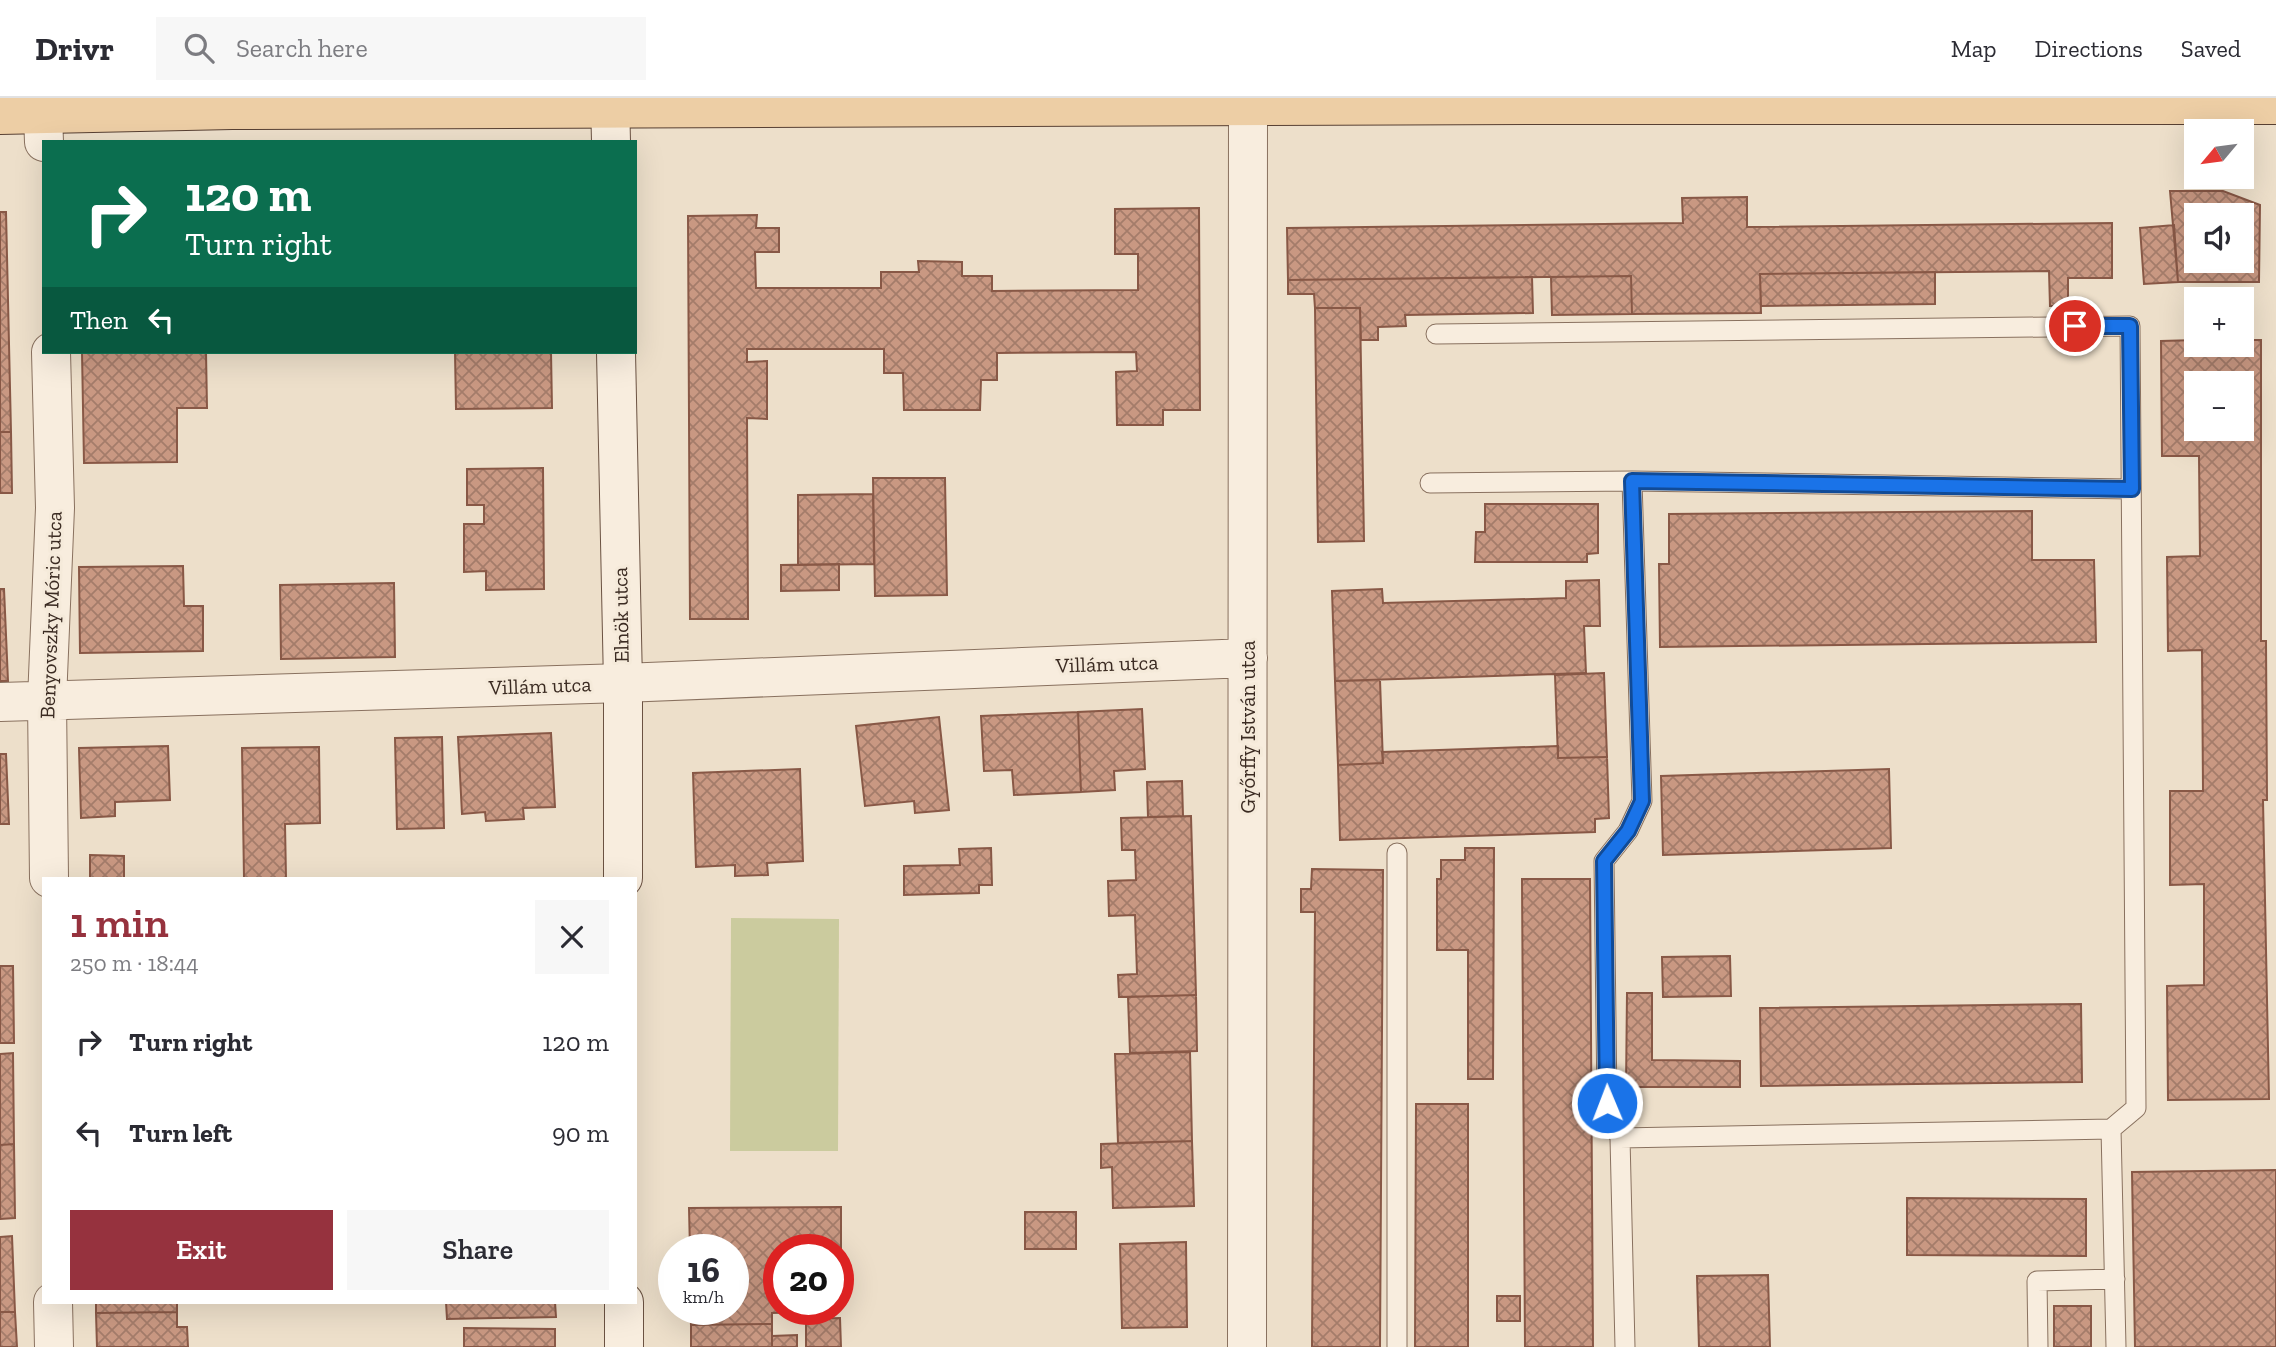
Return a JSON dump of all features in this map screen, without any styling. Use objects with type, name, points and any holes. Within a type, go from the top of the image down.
[{"type":"main road","points":[[2243,102],[2276,135]]},
{"type":"main road","points":[[0,115],[44,128],[232,110],[611,116],[1248,107],[2243,102],[2276,105]]},
{"type":"street","name":"Győrffy István utca","points":[[1247,1347],[1248,107]]},
{"type":"street","name":"Benyovszky Móric utca","points":[[49,877],[47,700],[55,508],[51,354]]},
{"type":"street","name":"Elnök utca","points":[[615,354],[623,877]]},
{"type":"street","name":"Villám utca","points":[[0,702],[622,683],[1248,658]]},
{"type":"street","points":[[53,1304],[54,1347]]},
{"type":"street","points":[[624,1304],[624,1347]]},
{"type":"lane","points":[[1436,334],[2130,326],[2136,1108],[2111,1129],[1620,1138]]},
{"type":"lane","points":[[1430,483],[1632,481],[2132,489]]},
{"type":"lane","points":[[1625,1347],[1620,1138],[1607,1103],[1604,861],[1628,831],[1642,801],[1632,481]]},
{"type":"lane","points":[[1397,853],[1397,1347]]},
{"type":"lane","points":[[2111,1129],[2116,1347]]},
{"type":"lane","points":[[2038,1347],[2037,1281],[2115,1279]]},
{"type":"green space","points":[[731,918],[839,919],[838,1151],[730,1151]]},
{"type":"building","points":[[2170,191],[2223,191],[2260,205],[2259,282],[2178,282]]},
{"type":"building","points":[[1747,197],[1747,227],[2112,223],[2112,278],[2068,278],[2068,306],[2050,306],[2049,271],[1760,274],[1761,313],[1632,314],[1631,276],[1288,280],[1287,228],[1683,223],[1682,198]]},
{"type":"building","points":[[1199,208],[1200,410],[1163,410],[1163,425],[1117,425],[1116,372],[1137,371],[1136,352],[997,353],[997,380],[981,380],[980,410],[904,410],[903,373],[884,373],[884,349],[747,349],[747,362],[767,361],[767,419],[747,418],[748,619],[690,619],[688,216],[757,215],[756,228],[779,228],[779,252],[755,252],[756,288],[881,288],[881,272],[919,272],[918,261],[962,262],[962,276],[992,276],[992,291],[1138,290],[1138,254],[1115,254],[1115,209]]},
{"type":"building","points":[[0,212],[6,212],[11,432],[0,432]]},
{"type":"building","points":[[2174,225],[2178,282],[2144,284],[2140,228]]},
{"type":"building","points":[[1935,272],[1935,304],[1761,306],[1760,274]]},
{"type":"building","points":[[1631,276],[1632,314],[1552,315],[1551,277]]},
{"type":"building","points":[[1532,277],[1533,313],[1405,315],[1406,326],[1378,327],[1378,340],[1361,340],[1360,308],[1315,308],[1314,294],[1288,294],[1288,280]]},
{"type":"building","points":[[1315,308],[1360,308],[1364,541],[1318,542]]},
{"type":"building","points":[[2184,340],[2184,357],[2254,357],[2254,340],[2261,340],[2261,641],[2266,641],[2267,800],[2263,800],[2269,1099],[2168,1100],[2167,986],[2204,985],[2204,884],[2170,885],[2170,791],[2203,791],[2202,650],[2168,651],[2167,557],[2200,556],[2199,456],[2162,456],[2161,341]]},
{"type":"building","points":[[82,354],[206,354],[207,408],[177,408],[177,462],[84,463]]},
{"type":"building","points":[[455,354],[551,354],[552,408],[456,409]]},
{"type":"building","points":[[0,432],[11,432],[12,493],[0,493]]},
{"type":"building","points":[[543,468],[544,589],[486,590],[486,571],[464,572],[464,524],[484,524],[484,505],[467,505],[467,469]]},
{"type":"building","points":[[873,478],[945,478],[947,595],[875,596]]},
{"type":"building","points":[[873,494],[874,564],[798,565],[798,495]]},
{"type":"building","points":[[1485,504],[1598,504],[1598,553],[1587,554],[1587,562],[1475,562],[1476,532],[1485,532]]},
{"type":"building","points":[[2032,511],[2032,560],[2094,560],[2096,642],[1660,647],[1659,564],[1669,564],[1669,514]]},
{"type":"building","points":[[839,564],[839,590],[781,591],[781,565]]},
{"type":"building","points":[[183,566],[184,606],[203,606],[203,651],[80,653],[79,567]]},
{"type":"building","points":[[1599,580],[1600,626],[1584,626],[1586,673],[1335,681],[1332,591],[1382,589],[1383,603],[1566,598],[1566,581]]},
{"type":"building","points":[[394,583],[395,657],[281,659],[280,585]]},
{"type":"building","points":[[0,589],[4,589],[8,681],[0,681]]},
{"type":"building","points":[[1604,673],[1607,757],[1558,758],[1555,675]]},
{"type":"building","points":[[1380,680],[1383,763],[1338,765],[1335,681]]},
{"type":"building","points":[[1142,709],[1145,769],[1114,771],[1115,790],[1081,792],[1078,712]]},
{"type":"building","points":[[1078,712],[1081,792],[1014,795],[1012,770],[984,771],[981,716]]},
{"type":"building","points":[[939,717],[949,810],[915,813],[914,801],[865,806],[856,726]]},
{"type":"building","points":[[551,733],[555,807],[523,808],[524,819],[486,821],[485,812],[462,814],[458,737]]},
{"type":"building","points":[[442,737],[444,828],[397,829],[395,738]]},
{"type":"building","points":[[168,746],[170,800],[115,802],[115,816],[81,818],[79,748]]},
{"type":"building","points":[[1558,746],[1558,758],[1607,757],[1609,818],[1595,819],[1595,832],[1340,840],[1338,765],[1383,763],[1382,752]]},
{"type":"building","points":[[319,747],[320,823],[285,824],[286,877],[244,877],[242,748]]},
{"type":"building","points":[[0,754],[6,754],[9,824],[0,824]]},
{"type":"building","points":[[800,769],[803,861],[767,863],[768,875],[735,876],[735,865],[696,867],[693,773]]},
{"type":"building","points":[[1889,769],[1891,848],[1663,855],[1661,776]]},
{"type":"building","points":[[1182,781],[1183,816],[1148,817],[1147,782]]},
{"type":"building","points":[[1191,816],[1196,995],[1119,997],[1118,975],[1137,974],[1135,915],[1109,916],[1108,881],[1136,880],[1135,850],[1122,850],[1121,818]]},
{"type":"building","points":[[991,848],[992,885],[979,885],[979,893],[904,895],[904,866],[960,865],[959,849]]},
{"type":"building","points":[[1465,848],[1494,848],[1493,1079],[1468,1079],[1468,950],[1437,950],[1437,879],[1441,879],[1441,860],[1465,860]]},
{"type":"building","points":[[90,855],[124,856],[124,877],[90,877]]},
{"type":"building","points":[[1312,869],[1383,870],[1380,1347],[1312,1347],[1315,912],[1301,912],[1301,889],[1311,889]]},
{"type":"building","points":[[1522,879],[1590,879],[1593,1347],[1525,1347]]},
{"type":"building","points":[[1730,956],[1731,996],[1663,997],[1662,957]]},
{"type":"building","points":[[0,966],[13,966],[14,1043],[0,1043]]},
{"type":"building","points":[[1627,993],[1652,993],[1652,1060],[1740,1061],[1740,1087],[1626,1087]]},
{"type":"building","points":[[1196,995],[1197,1051],[1130,1053],[1128,997]]},
{"type":"building","points":[[2081,1004],[2082,1082],[1761,1086],[1760,1008]]},
{"type":"building","points":[[1190,1052],[1192,1141],[1118,1143],[1115,1054]]},
{"type":"building","points":[[13,1053],[14,1144],[0,1145],[0,1054]]},
{"type":"building","points":[[1416,1104],[1468,1104],[1468,1347],[1415,1347]]},
{"type":"building","points":[[1192,1141],[1194,1206],[1113,1208],[1112,1167],[1101,1168],[1101,1144]]},
{"type":"building","points":[[14,1144],[15,1218],[0,1219],[0,1145]]},
{"type":"building","points":[[2276,1170],[2276,1347],[2135,1347],[2132,1172]]},
{"type":"building","points":[[1907,1198],[2086,1199],[2086,1256],[1907,1255]]},
{"type":"building","points":[[841,1207],[841,1234],[763,1234],[763,1324],[749,1324],[749,1234],[690,1234],[689,1208]]},
{"type":"building","points":[[1025,1212],[1076,1212],[1076,1249],[1025,1249]]},
{"type":"building","points":[[12,1236],[15,1312],[0,1312],[0,1237]]},
{"type":"building","points":[[1186,1242],[1187,1327],[1122,1328],[1120,1244]]},
{"type":"building","points":[[1768,1275],[1770,1347],[1699,1347],[1697,1276]]},
{"type":"building","points":[[1497,1296],[1520,1296],[1520,1321],[1497,1321]]},
{"type":"building","points":[[96,1304],[177,1304],[177,1312],[96,1313]]},
{"type":"building","points":[[446,1304],[555,1304],[556,1317],[447,1319]]},
{"type":"building","points":[[2054,1306],[2091,1306],[2091,1347],[2054,1347]]},
{"type":"building","points":[[0,1312],[15,1312],[17,1347],[0,1347]]},
{"type":"building","points":[[177,1312],[177,1327],[187,1327],[188,1347],[97,1347],[96,1313]]},
{"type":"building","points":[[691,1325],[772,1325],[772,1347],[691,1347]]},
{"type":"building","points":[[806,1325],[840,1325],[841,1347],[806,1347]]},
{"type":"building","points":[[464,1328],[555,1329],[555,1347],[464,1347]]},
{"type":"building","points":[[797,1335],[797,1347],[772,1347],[772,1336]]},
{"type":"route","points":[[1607,1103],[1604,861],[1628,831],[1642,801],[1632,481],[2132,489],[2130,326],[2075,326]]}]
